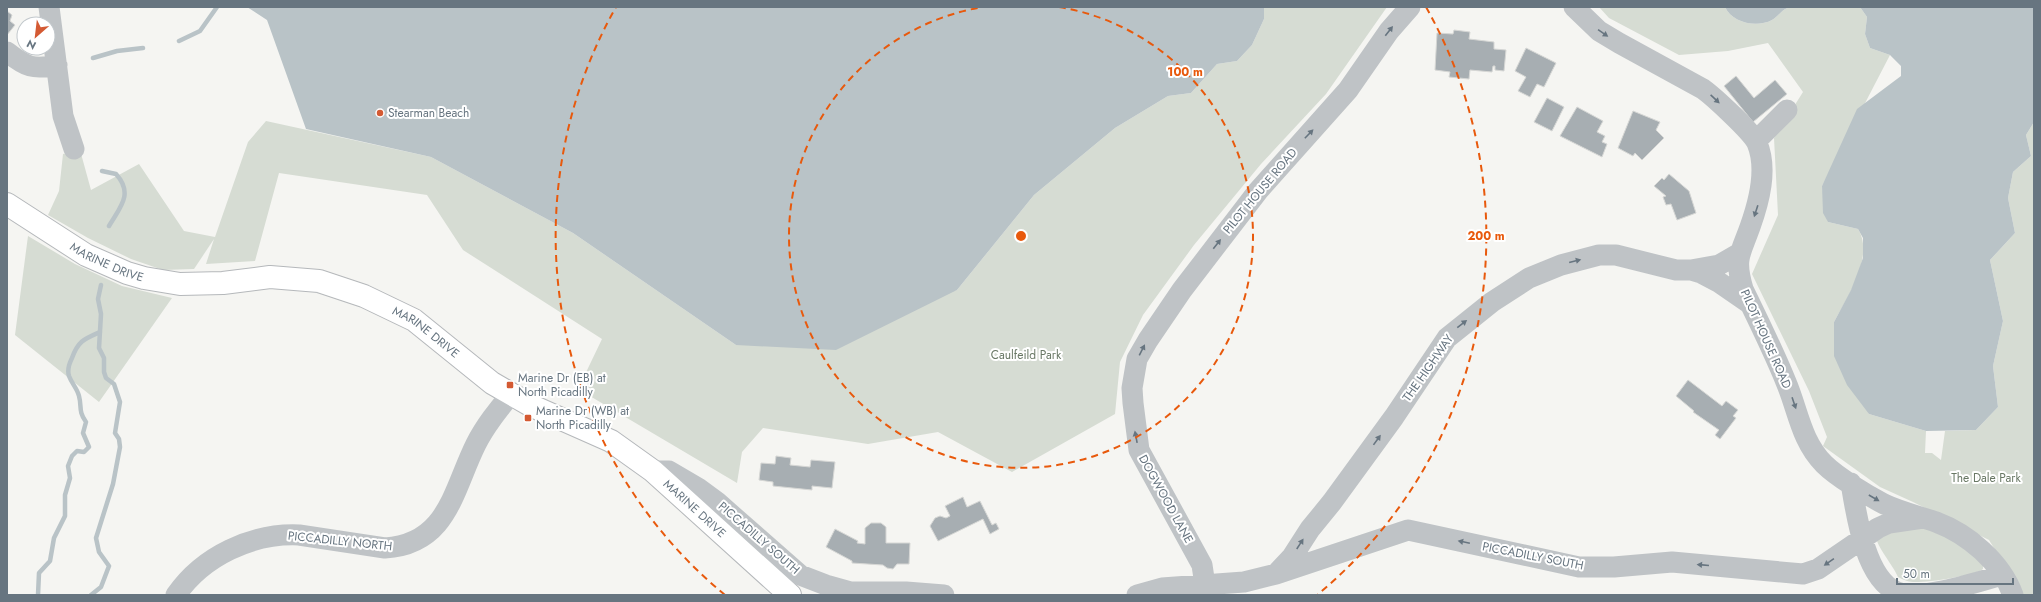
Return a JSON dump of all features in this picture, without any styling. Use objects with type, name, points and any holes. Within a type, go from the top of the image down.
[{"type":"main road","name":"MARINE DRIVE","points":[[7,204],[86,255],[127,273],[144,278],[180,284],[223,283],[270,277],[319,281],[364,296],[414,320],[492,383],[532,406],[611,441],[653,471],[790,595]]},
{"type":"street","points":[[48,7],[63,116],[74,149]]},
{"type":"street","name":"PILOT HOUSE ROAD","points":[[1132,388],[1137,359],[1177,296],[1258,191],[1348,90],[1389,31],[1410,7]]},
{"type":"street","points":[[1574,7],[1599,30],[1619,43],[1703,89],[1714,98],[1756,141],[1787,110]]},
{"type":"street","points":[[7,52],[23,64],[34,68],[57,65]]},
{"type":"street","name":"PILOT HOUSE ROAD","points":[[1756,141],[1761,164],[1761,185],[1758,206],[1738,254],[1739,276],[1787,383],[1806,440],[1823,463],[1884,504],[1949,528],[1969,540],[1985,554],[2002,575],[2013,595]]},
{"type":"street","name":"THE HIGHWAY","points":[[1276,574],[1292,557],[1310,529],[1332,502],[1394,417],[1446,338],[1492,302],[1528,278],[1561,265],[1599,255],[1616,255],[1676,270],[1691,270],[1719,265],[1738,254]]},
{"type":"street","name":"THE HIGHWAY","points":[[1691,270],[1716,280],[1750,303]]},
{"type":"street","name":"DOGWOOD LANE","points":[[1132,388],[1133,418],[1139,450],[1202,565],[1204,585]]},
{"type":"street","name":"PICCADILLY NORTH","points":[[176,595],[195,572],[209,561],[247,543],[270,537],[285,534],[299,535],[386,548],[398,548],[424,536],[435,528],[444,515],[481,435],[511,394]]},
{"type":"street","name":"PICCADILLY SOUTH","points":[[653,471],[668,471],[698,488],[717,502],[800,575],[812,581],[851,592],[906,592],[944,595]]},
{"type":"street","points":[[1851,483],[1861,540],[1883,580],[1889,587],[1898,592],[1908,594],[1947,590],[2002,575]]},
{"type":"street","name":"PICCADILLY SOUTH","points":[[1137,595],[1162,588],[1244,582],[1276,574],[1408,530],[1579,567],[1614,567],[1672,562],[1803,574],[1818,569],[1869,533],[1889,523],[1923,518]]},
{"type":"green space","name":"Caulfeild Park","points":[[1264,7],[1387,7],[1326,94],[1261,164],[1194,245],[1143,315],[1120,362],[1115,414],[1012,472],[938,432],[868,444],[763,428],[742,452],[737,483],[578,389],[602,339],[463,250],[427,195],[279,173],[255,261],[206,264],[214,239],[194,269],[163,270],[131,259],[88,238],[48,215],[59,191],[63,154],[80,150],[91,190],[139,164],[184,231],[215,237],[248,142],[266,121],[431,157],[573,233],[736,345],[957,290],[1034,195],[1115,128],[1168,96],[1191,93],[1217,64],[1237,61],[1252,45],[1264,19]]},
{"type":"green space","name":"The Dale Park","points":[[1599,7],[1725,7],[1733,17],[1739,20],[1752,24],[1759,24],[1772,20],[1785,9],[1790,7],[1860,7],[1867,17],[1865,34],[1870,48],[1890,55],[1822,186],[1828,222],[1858,229],[1862,240],[1863,252],[1857,277],[1834,322],[1869,414],[1926,431],[1925,453],[1932,453],[1941,460],[1945,431],[1976,430],[1998,407],[1993,366],[2003,321],[1990,260],[2015,233],[2008,198],[2013,172],[2031,156],[2026,135],[2034,122],[2034,595],[2023,595],[1989,540],[1880,487],[1823,446],[1827,437],[1809,391],[1752,274],[1778,215],[1774,138],[1803,92],[1768,43],[1728,51],[1679,55],[1609,18]]},
{"type":"green space","points":[[28,236],[75,264],[122,286],[172,298],[99,402],[15,335]]},
{"type":"green space","points":[[1919,527],[1937,532],[1954,540],[1983,564],[1983,569],[1970,574],[1919,582],[1911,582],[1898,577],[1879,545],[1876,536]]},
{"type":"shaded area","points":[[247,7],[1264,7],[1264,19],[1252,45],[1237,61],[1217,64],[1191,93],[1168,96],[1115,128],[1034,195],[957,290],[836,350],[736,345],[573,233],[431,157],[306,129],[267,20]]},
{"type":"shaded area","points":[[1725,7],[1790,7],[1785,9],[1772,20],[1759,24],[1752,24],[1733,17]]},
{"type":"shaded area","points":[[1860,7],[2034,7],[2034,122],[2026,135],[2031,156],[2013,172],[2008,198],[2015,233],[1990,260],[2003,321],[1993,366],[1998,407],[1976,430],[1926,431],[1869,414],[1847,385],[1834,356],[1834,322],[1851,290],[1863,258],[1863,238],[1858,229],[1828,222],[1823,213],[1822,186],[1857,109],[1901,76],[1901,66],[1890,55],[1870,48],[1865,34],[1867,17]]},
{"type":"building","points":[[7,11],[12,15],[10,21],[15,25],[7,35]]},
{"type":"building","points":[[1454,30],[1470,32],[1469,39],[1494,42],[1494,49],[1506,50],[1504,71],[1495,70],[1495,66],[1493,66],[1492,72],[1470,70],[1469,79],[1449,77],[1450,72],[1435,70],[1437,33],[1453,34]]},
{"type":"building","points":[[1526,48],[1556,63],[1544,87],[1537,84],[1530,97],[1518,91],[1526,77],[1515,71]]},
{"type":"building","points":[[1736,76],[1754,98],[1775,80],[1787,94],[1753,122],[1724,86]]},
{"type":"building","points":[[1547,98],[1564,107],[1552,131],[1534,122]]},
{"type":"building","points":[[1577,107],[1603,121],[1597,132],[1605,136],[1602,142],[1607,144],[1602,157],[1560,136]]},
{"type":"building","points":[[1633,111],[1660,122],[1656,130],[1664,138],[1642,160],[1635,153],[1633,156],[1618,148]]},
{"type":"building","points":[[1669,174],[1689,191],[1696,213],[1677,220],[1671,204],[1666,205],[1663,197],[1666,196],[1654,186],[1662,178],[1664,180]]},
{"type":"building","points":[[1688,380],[1722,406],[1726,401],[1738,410],[1733,416],[1736,418],[1720,439],[1715,435],[1719,430],[1693,412],[1694,411],[1676,396]]},
{"type":"building","points":[[776,456],[791,458],[790,465],[810,467],[811,460],[835,462],[832,488],[812,486],[812,490],[773,486],[773,482],[759,480],[761,463],[775,464]]},
{"type":"building","points":[[963,497],[967,507],[980,501],[992,525],[996,523],[999,529],[990,534],[983,519],[938,541],[930,526],[935,518],[940,516],[946,518],[950,516],[945,506]]},
{"type":"building","points":[[871,523],[881,523],[886,527],[886,543],[910,543],[909,564],[897,564],[893,569],[887,568],[883,565],[852,563],[852,561],[826,547],[835,529],[858,541],[857,543],[865,544],[865,528]]},
{"type":"waterway","points":[[179,41],[200,31],[217,7]]},
{"type":"waterway","points":[[93,58],[117,51],[143,48]]},
{"type":"waterway","points":[[102,171],[116,174],[121,181],[125,194],[121,206],[109,226]]},
{"type":"waterway","points":[[91,595],[101,587],[109,566],[99,552],[96,538],[113,484],[120,447],[119,439],[115,433],[120,402],[114,384],[106,378],[104,372],[104,358],[99,348],[101,314],[98,299],[101,285]]},
{"type":"waterway","points":[[38,595],[39,573],[50,561],[54,538],[65,516],[65,495],[70,478],[68,466],[72,456],[77,451],[84,452],[89,447],[83,433],[86,422],[81,412],[80,400],[68,372],[70,362],[79,344],[100,332]]},
{"type":"place","name":"Stearman Beach","points":[[380,113]]},
{"type":"place","name":"Marine Dr (EB) at North Picadilly","points":[[510,385]]},
{"type":"place","name":"Marine Dr (WB) at North Picadilly","points":[[528,418]]}]
